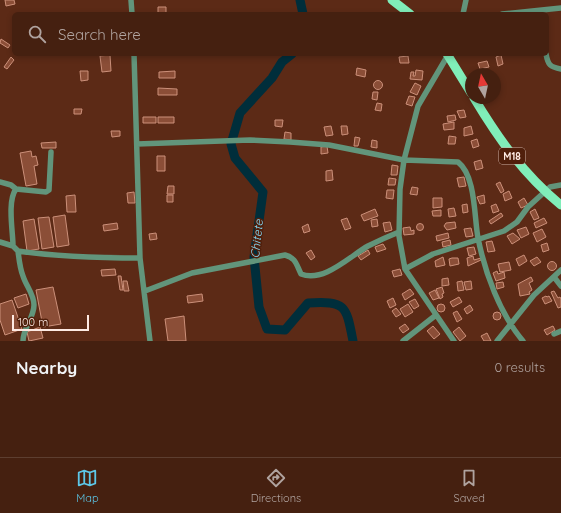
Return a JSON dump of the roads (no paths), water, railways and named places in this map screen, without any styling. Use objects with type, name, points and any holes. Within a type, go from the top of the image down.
[{"type":"main road","points":[[397,1],[408,12]]},
{"type":"main road","points":[[448,56],[465,83]]},
{"type":"main road","name":"M18","points":[[478,104],[507,149],[544,191],[561,205]]},
{"type":"street","points":[[131,0],[132,12]]},
{"type":"street","points":[[463,12],[466,0]]},
{"type":"street","points":[[539,12],[561,8]]},
{"type":"street","points":[[134,56],[138,144],[140,258],[150,341]]},
{"type":"street","points":[[446,56],[418,106],[404,160],[400,189],[399,232],[401,252],[405,269],[454,341]]},
{"type":"street","points":[[546,56],[547,63],[550,66],[561,69]]},
{"type":"street","points":[[138,144],[250,140],[290,142],[329,145],[404,160],[458,162],[464,167],[467,173],[474,202],[478,238],[493,289],[510,324],[523,341]]},
{"type":"street","points":[[0,182],[11,185],[16,189],[46,192],[49,190],[51,152]]},
{"type":"street","points":[[405,269],[433,254],[478,238],[504,231],[517,222],[528,207],[544,191],[550,187],[561,185]]},
{"type":"street","points":[[13,246],[11,216],[13,194],[16,189]]},
{"type":"street","points":[[145,291],[192,273],[284,255],[292,257],[296,261],[301,274],[306,276],[314,275],[331,270],[368,246],[399,232]]},
{"type":"street","points":[[0,242],[13,246],[18,252],[22,276],[32,295],[34,311],[25,329],[24,341]]},
{"type":"street","points":[[18,252],[88,258],[140,258]]},
{"type":"street","points":[[497,341],[534,295],[561,270]]},
{"type":"street","points":[[554,277],[561,286]]},
{"type":"street","points":[[403,341],[436,315]]},
{"type":"street","points":[[554,334],[561,330]]},
{"type":"waterway","name":"Chitete","points":[[300,0],[303,12]]},
{"type":"waterway","name":"Chitete","points":[[290,56],[282,62],[272,78],[240,113],[231,144],[235,158],[263,192],[254,257],[259,307],[267,329],[285,330],[308,303],[330,303],[337,305],[346,313],[353,341]]}]
